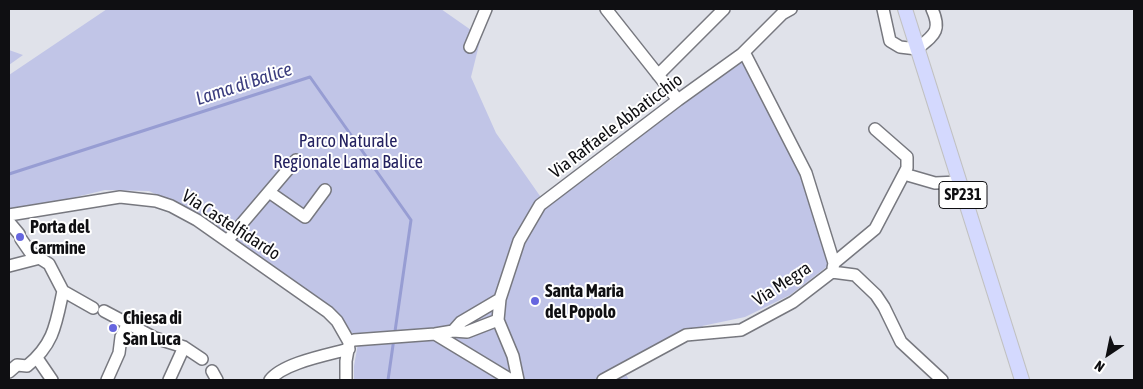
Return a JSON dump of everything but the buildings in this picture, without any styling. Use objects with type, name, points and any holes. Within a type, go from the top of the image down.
[{"type":"main road","name":"SP231","points":[[905,9],[1022,380]]},
{"type":"street","points":[[470,47],[486,9]]},
{"type":"street","points":[[606,9],[678,100]]},
{"type":"street","points":[[658,75],[724,9]]},
{"type":"street","name":"Via Raffaele Abbaticchio","points":[[498,320],[500,299],[519,241],[540,205],[744,52],[782,14],[791,9]]},
{"type":"street","points":[[883,9],[890,41],[900,47],[918,49],[936,31],[932,9]]},
{"type":"street","points":[[744,52],[806,173],[833,267],[875,229],[907,168],[907,157],[875,129]]},
{"type":"street","points":[[227,241],[296,160]]},
{"type":"street","points":[[904,174],[935,183],[959,182]]},
{"type":"street","points":[[269,192],[305,217],[325,190]]},
{"type":"street","name":"Via Castelfidardo","points":[[9,215],[120,197],[140,198],[171,206],[186,213],[328,312],[337,321],[351,344]]},
{"type":"street","points":[[9,222],[30,252],[44,261],[64,291],[92,308]]},
{"type":"street","points":[[9,266],[44,261]]},
{"type":"street","name":"Via Megra","points":[[603,380],[622,376],[686,334],[741,330],[793,302],[833,267],[855,275],[876,295],[901,342],[942,380]]},
{"type":"street","points":[[9,372],[17,366],[27,366],[48,345],[57,322],[64,291]]},
{"type":"street","points":[[453,331],[461,322],[500,299]]},
{"type":"street","points":[[104,311],[156,338],[184,347],[202,358]]},
{"type":"street","points":[[270,380],[276,373],[290,366],[351,344],[453,331],[466,332],[498,320],[513,356],[518,380]]},
{"type":"street","points":[[107,380],[119,353],[121,337],[128,323]]},
{"type":"street","points":[[435,334],[511,380]]},
{"type":"street","points":[[346,380],[346,361],[351,344]]},
{"type":"street","points":[[169,380],[184,347]]},
{"type":"street","points":[[37,358],[52,380]]},
{"type":"green space","name":"Parco Naturale Regionale Lama Balice","points":[[107,9],[441,9],[481,37],[471,77],[496,133],[547,206],[617,156],[616,153],[743,59],[802,174],[829,265],[790,295],[745,317],[702,326],[624,371],[629,380],[354,380],[354,366],[359,338],[187,209],[149,191],[105,190],[9,213],[9,75]]},
{"type":"green space","points":[[9,50],[23,55],[9,65]]},
{"type":"waterway","name":"Lama di Balice","points":[[9,174],[310,77],[411,220],[388,380]]},
{"type":"place","name":"Porta del Carmine","points":[[20,237]]},
{"type":"place","name":"Santa Maria del Popolo","points":[[535,301]]},
{"type":"place","name":"Chiesa di San Luca","points":[[113,328]]}]
